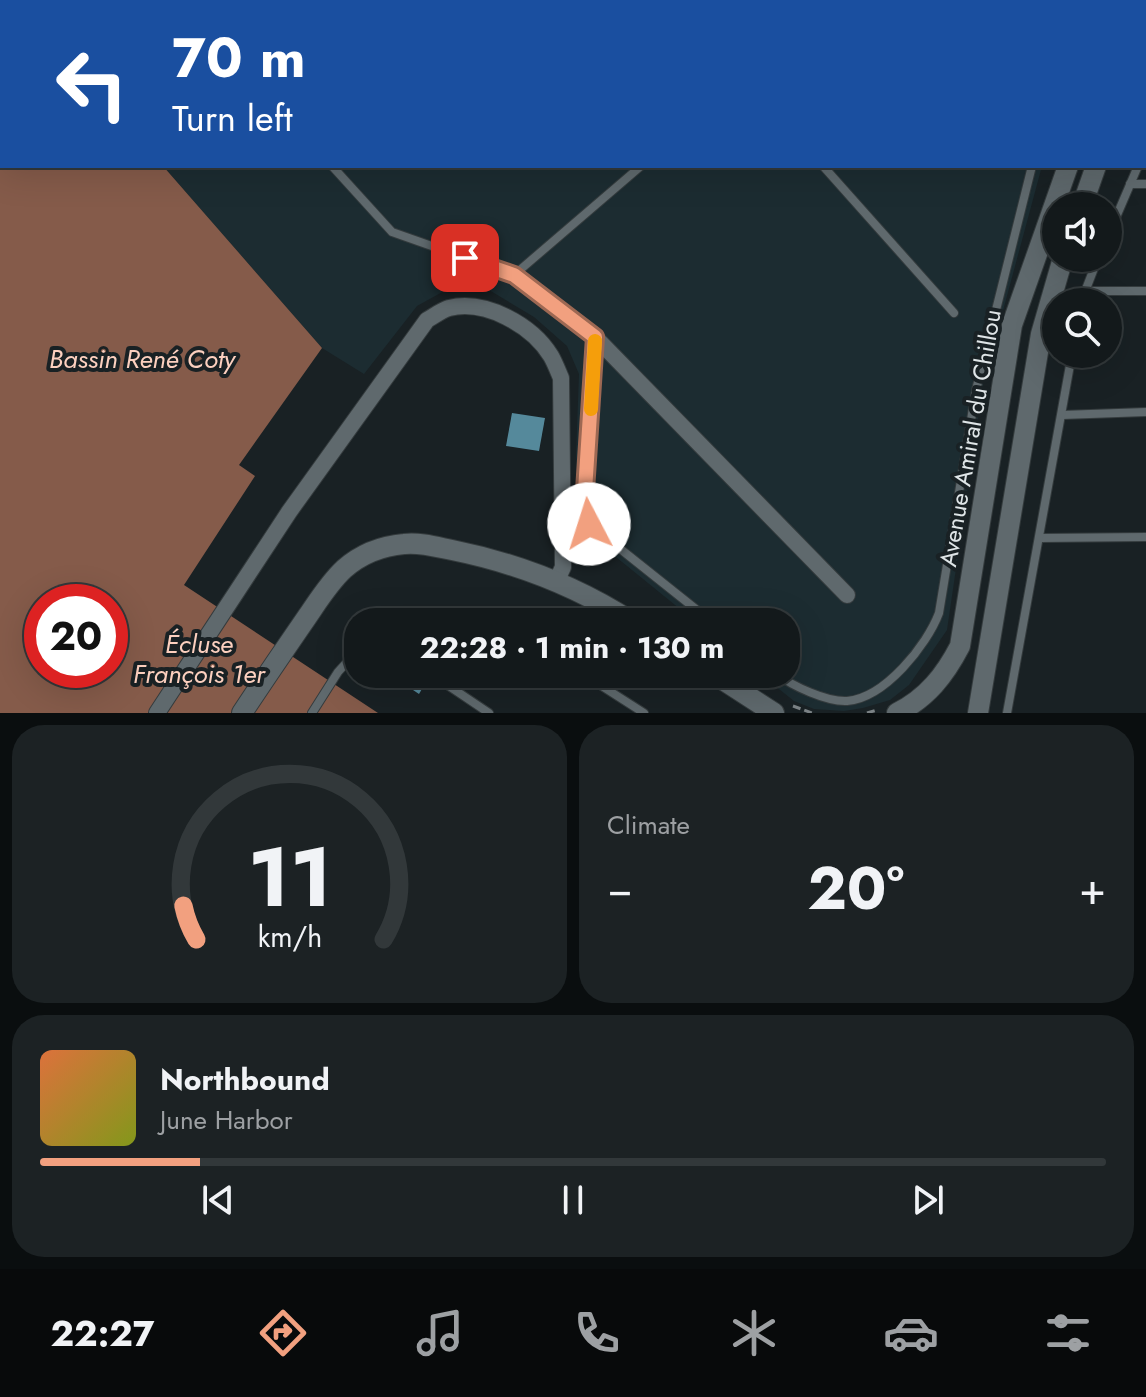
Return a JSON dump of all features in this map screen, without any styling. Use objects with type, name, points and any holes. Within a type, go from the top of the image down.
[{"type":"street","name":"Avenue Amiral du Chillou","points":[[905,711],[946,674],[966,627],[1012,325],[1067,168]]},
{"type":"street","points":[[1087,192],[1095,168]]},
{"type":"street","points":[[978,713],[1041,334],[1059,272]]},
{"type":"street","points":[[514,275],[595,337],[847,595]]},
{"type":"street","points":[[157,713],[289,512],[427,320],[448,308],[478,306],[502,313],[550,354],[561,378],[563,567],[556,582]]},
{"type":"street","points":[[242,713],[331,582],[345,568],[373,550],[418,544],[473,554],[556,582],[605,608]]},
{"type":"street","points":[[736,688],[774,713]]},
{"type":"lane","points":[[334,168],[392,232],[514,275],[639,168]]},
{"type":"lane","points":[[825,168],[954,313]]},
{"type":"lane","points":[[800,687],[847,701],[872,692],[899,673],[933,630],[939,613],[976,390],[1032,168]]},
{"type":"lane","points":[[1122,203],[1137,168]]},
{"type":"lane","points":[[1130,184],[1146,184]]},
{"type":"lane","points":[[1122,291],[1146,291]]},
{"type":"lane","points":[[595,337],[584,506],[589,524],[694,608]]},
{"type":"lane","points":[[1007,713],[1070,368]]},
{"type":"lane","points":[[1062,415],[1146,412]]},
{"type":"lane","points":[[1040,538],[1146,537]]},
{"type":"lane","points":[[312,713],[344,665]]},
{"type":"lane","points":[[452,688],[489,713]]},
{"type":"lane","points":[[605,688],[644,713]]},
{"type":"shaded area","points":[[165,168],[1041,168],[983,385],[947,630],[909,685],[890,700],[844,711],[814,709],[794,701],[778,688],[800,688],[800,608],[679,608],[579,527],[576,455],[579,374],[567,346],[534,317],[484,287],[446,290],[417,306],[364,374],[322,348]]},
{"type":"water","name":"Bassin René Coty","points":[[0,168],[165,168],[322,348],[239,465],[255,476],[184,585],[378,713],[0,713]]},
{"type":"building","points":[[512,413],[545,418],[539,451],[506,446]]},
{"type":"slow traffic","points":[[591,409],[595,341]]},
{"type":"route","points":[[465,258],[514,275],[595,337],[584,506],[589,524]]},
{"type":"water label","name":"Écluse François 1er","points":[[199,659]]}]
